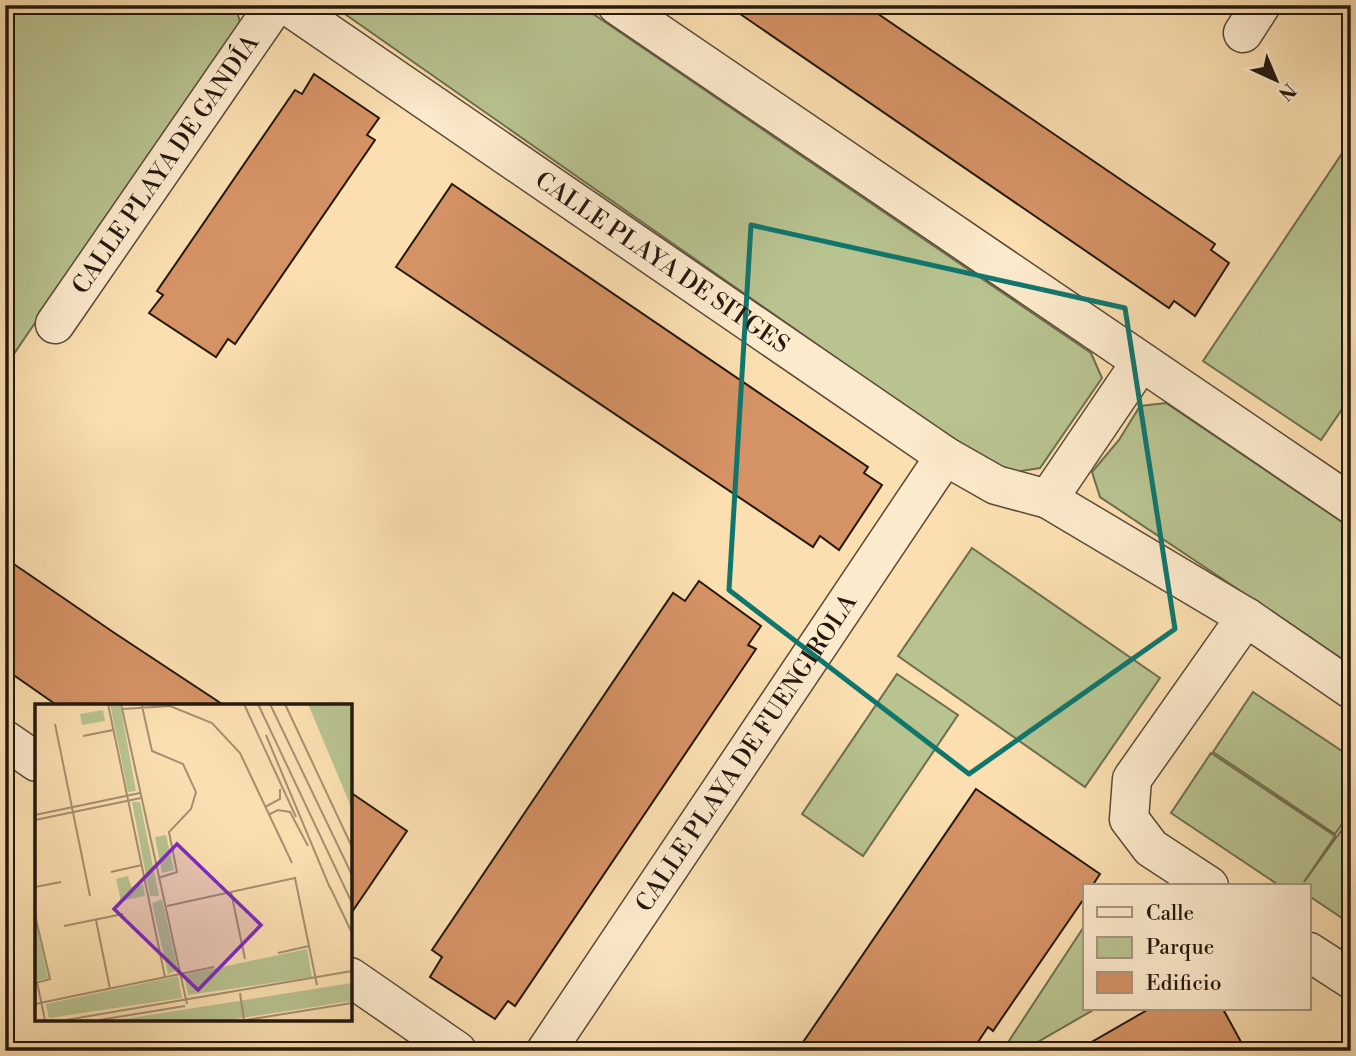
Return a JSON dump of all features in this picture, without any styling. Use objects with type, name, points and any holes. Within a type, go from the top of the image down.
[{"type":"street","name":"CALLE PLAYA DE GANDÍA","points":[[55,324],[275,5]]},
{"type":"street","name":"CALLE PLAYA DE SITGES","points":[[287,5],[945,456],[996,485],[1048,499],[1246,617],[1351,688]]},
{"type":"street","points":[[617,5],[1351,504]]},
{"type":"street","points":[[1048,499],[1141,362]]},
{"type":"street","name":"CALLE PLAYA DE FUENGIROLA","points":[[546,1051],[945,456]]},
{"type":"street","points":[[1206,884],[1151,848],[1129,819],[1132,779],[1246,617]]},
{"type":"street","points":[[5,740],[35,761]]},
{"type":"street","points":[[1310,953],[1351,979]]},
{"type":"street","points":[[352,979],[457,1051]]},
{"type":"highlighted area","points":[[751,225],[1125,308],[1175,629],[969,774],[729,590]]},
{"type":"green space","points":[[5,5],[235,5],[240,22],[5,367]]},
{"type":"green space","points":[[332,5],[580,5],[1091,353],[1102,378],[1040,468],[1002,474]]},
{"type":"green space","points":[[1351,140],[1351,396],[1321,440],[1203,361]]},
{"type":"green space","points":[[1166,403],[1351,528],[1351,665],[1100,497],[1092,472],[1119,440],[1140,406]]},
{"type":"green space","points":[[972,548],[1160,678],[1085,787],[898,656]]},
{"type":"green space","points":[[897,674],[958,715],[863,856],[802,814]]},
{"type":"green space","points":[[1253,692],[1351,757],[1351,811],[1335,834],[1213,752]]},
{"type":"green space","points":[[1211,753],[1335,836],[1304,882],[1351,817],[1351,924],[1310,897],[1310,884],[1277,884],[1171,813]]},
{"type":"green space","points":[[1083,928],[1083,1010],[1093,1010],[1022,1051],[1009,1051],[1005,1047]]},
{"type":"building","points":[[727,5],[865,5],[1215,244],[1211,250],[1229,263],[1195,316],[1174,301],[1169,308]]},
{"type":"building","points":[[314,74],[379,118],[367,135],[375,140],[235,344],[228,339],[216,357],[149,313],[163,295],[157,291],[295,90],[302,94]]},
{"type":"building","points":[[452,184],[868,467],[864,473],[882,485],[839,550],[820,536],[813,547],[396,267]]},
{"type":"building","points":[[5,558],[222,704],[55,704],[5,669]]},
{"type":"building","points":[[699,581],[761,626],[748,645],[756,649],[515,1006],[508,1001],[495,1019],[430,977],[442,957],[432,950],[673,593],[685,601]]},
{"type":"building","points":[[976,789],[1100,874],[1093,884],[1083,884],[1083,900],[993,1031],[988,1027],[972,1051],[797,1051]]},
{"type":"building","points":[[352,793],[407,831],[352,912]]},
{"type":"building","points":[[1147,1010],[1224,1010],[1246,1051],[1076,1051]]}]
